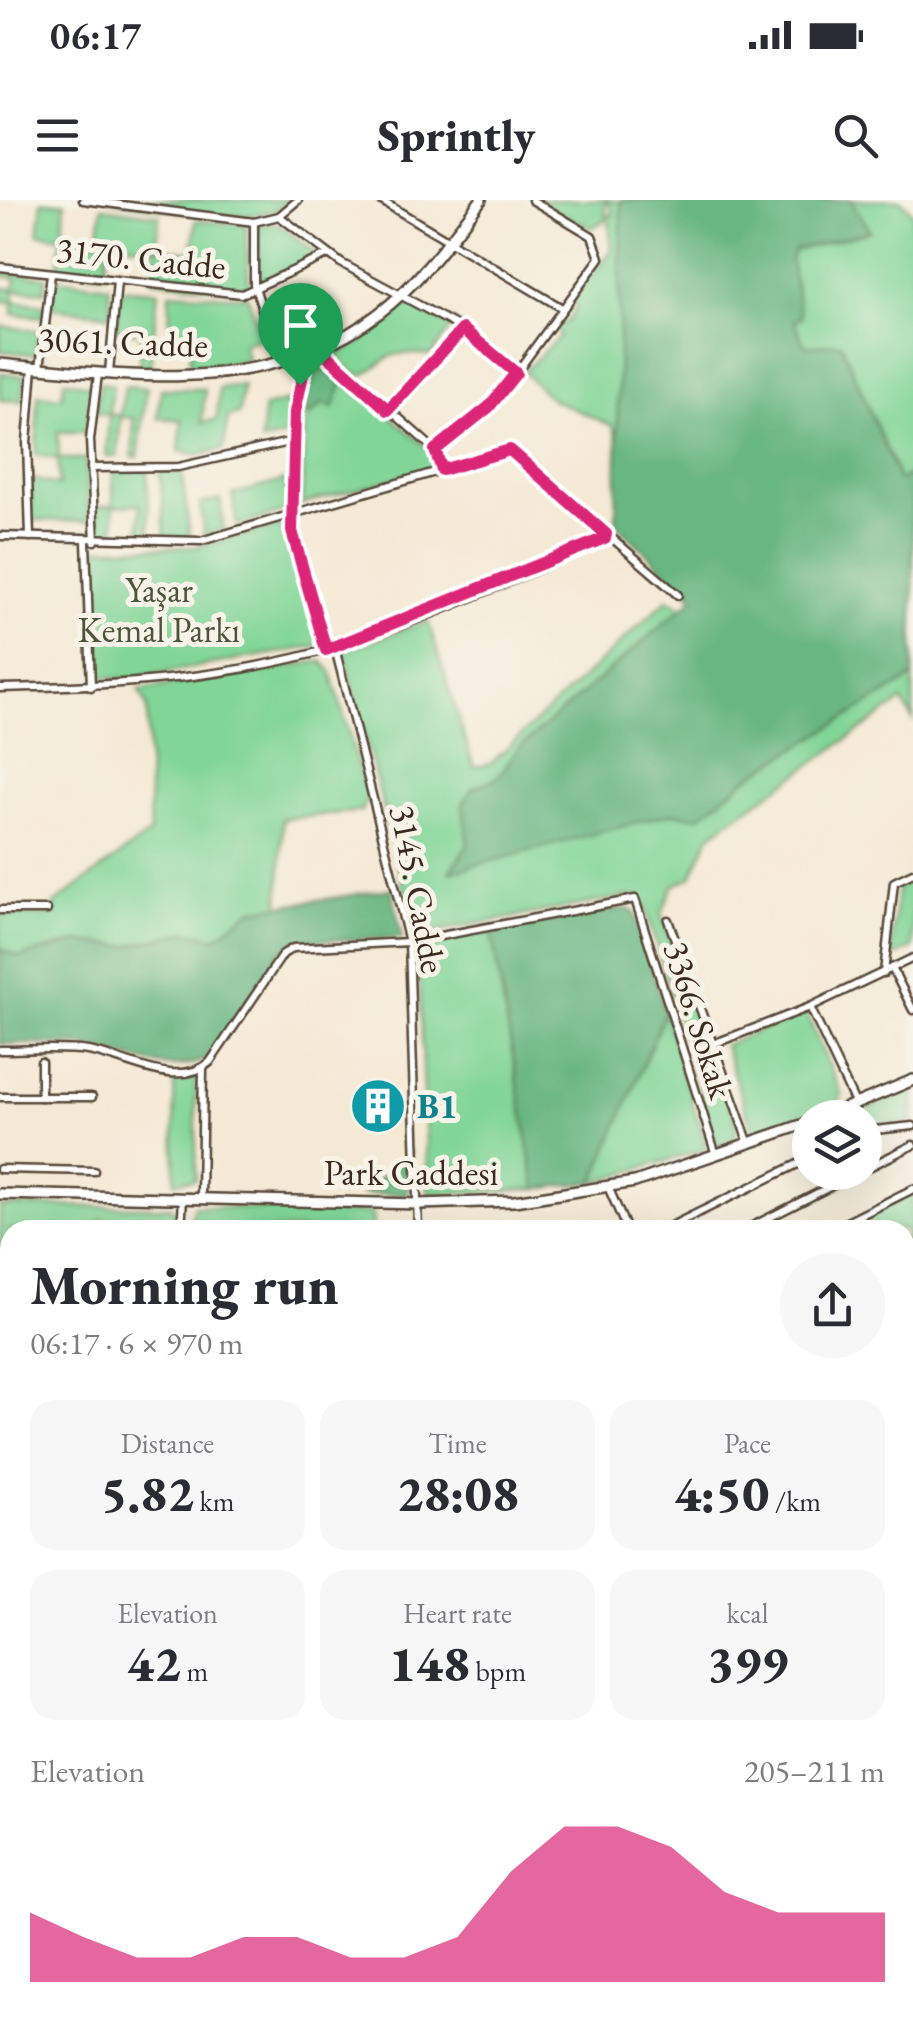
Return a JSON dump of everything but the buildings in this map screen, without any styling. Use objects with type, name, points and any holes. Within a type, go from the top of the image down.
[{"type":"street","points":[[83,200],[254,222],[279,216],[298,200]]},
{"type":"street","points":[[380,200],[562,308]]},
{"type":"street","name":"3061. Cadde","points":[[0,364],[204,377],[308,351],[363,325],[402,294],[480,200]]},
{"type":"street","points":[[435,450],[489,407],[598,262],[600,248],[592,236],[532,200]]},
{"type":"street","points":[[279,216],[327,254],[463,329],[516,373]]},
{"type":"street","points":[[254,222],[255,290],[278,360]]},
{"type":"street","name":"3170. Cadde","points":[[0,267],[242,294],[327,254]]},
{"type":"street","points":[[30,538],[28,429],[51,274]]},
{"type":"street","points":[[91,687],[91,468],[117,281]]},
{"type":"street","points":[[388,410],[463,329]]},
{"type":"street","points":[[318,347],[435,450],[442,470]]},
{"type":"street","name":"3145. Cadde","points":[[308,351],[294,441],[294,538],[331,649],[409,942],[418,1220]]},
{"type":"street","points":[[91,468],[178,467],[294,441]]},
{"type":"street","points":[[0,536],[190,543],[510,450],[678,595]]},
{"type":"street","points":[[0,688],[91,687],[191,677],[331,649],[602,542],[606,534]]},
{"type":"street","points":[[884,972],[894,882],[913,873]]},
{"type":"street","name":"3366. Sokak","points":[[409,942],[635,899],[716,1155]]},
{"type":"street","points":[[0,910],[47,910]]},
{"type":"street","points":[[668,920],[748,1144]]},
{"type":"street","points":[[201,1197],[203,1068],[288,951],[409,942]]},
{"type":"street","points":[[712,1044],[810,1007],[913,958]]},
{"type":"street","points":[[892,968],[913,1010]]},
{"type":"street","points":[[810,1007],[854,1100]]},
{"type":"street","points":[[0,1050],[88,1051],[176,1074],[203,1068]]},
{"type":"street","points":[[41,1062],[41,1097]]},
{"type":"street","points":[[867,1100],[913,1080]]},
{"type":"street","points":[[0,1097],[92,1097]]},
{"type":"street","points":[[882,1129],[913,1126]]},
{"type":"street","name":"Park Caddesi","points":[[0,1194],[419,1204],[514,1201],[609,1189],[792,1128]]},
{"type":"street","points":[[882,1161],[913,1145]]},
{"type":"street","points":[[683,1220],[792,1167]]},
{"type":"street","points":[[0,1169],[94,1171]]},
{"type":"street","points":[[609,1189],[623,1220]]},
{"type":"street","points":[[851,1220],[913,1189]]},
{"type":"street","points":[[765,1220],[824,1190]]},
{"type":"street","points":[[182,1220],[183,1197]]},
{"type":"green space","points":[[109,200],[292,200],[275,210],[231,216]]},
{"type":"green space","points":[[536,200],[606,200],[605,220],[591,228]]},
{"type":"green space","points":[[608,200],[622,202],[617,439],[613,426],[553,400],[523,372],[560,336],[555,327],[568,321],[576,307],[573,298],[612,250],[608,215],[613,215]]},
{"type":"green space","points":[[621,200],[851,200],[870,231],[794,250],[791,260],[801,318],[794,321],[805,346],[841,343],[899,480],[913,474],[913,677],[747,778],[699,817],[673,813],[450,872],[468,845],[463,805],[472,788],[497,778],[518,749],[694,598],[616,524]]},
{"type":"green space","points":[[851,200],[901,200],[913,214],[913,474],[900,481],[841,343],[804,347],[794,321],[800,318],[791,260],[794,251],[870,231]]},
{"type":"green space","points":[[42,201],[65,203],[63,237],[98,241],[102,207],[159,215],[157,248],[192,252],[196,220],[246,225],[249,288],[245,291],[152,280],[155,248],[109,242],[104,274],[58,268],[62,237],[38,234]]},
{"type":"green space","points":[[259,224],[278,224],[318,255],[259,286]]},
{"type":"green space","points":[[0,271],[46,277],[45,292],[15,290],[14,301],[44,305],[43,317],[13,314],[13,302],[0,301],[0,288],[15,289],[16,278],[0,276]]},
{"type":"green space","points":[[56,279],[109,286],[112,315],[51,308]]},
{"type":"green space","points":[[126,289],[158,291],[150,368],[139,367],[142,333],[116,330],[120,293]]},
{"type":"green space","points":[[170,292],[248,297],[262,338],[243,344],[248,360],[190,369],[191,337],[169,333]]},
{"type":"green space","points":[[408,302],[452,327],[431,355],[395,354],[364,375],[353,373],[336,355],[362,341]]},
{"type":"green space","points":[[0,326],[40,331],[35,355],[0,351]]},
{"type":"green space","points":[[325,361],[430,450],[435,463],[430,469],[302,504],[305,413],[311,415],[342,383],[319,366]]},
{"type":"green space","points":[[319,366],[343,383],[333,408],[322,403],[311,415],[305,413],[310,379]]},
{"type":"green space","points":[[1,373],[26,376],[22,401],[0,400]]},
{"type":"green space","points":[[64,380],[92,386],[86,432],[58,432],[59,459],[86,459],[89,521],[32,520],[31,479],[59,485],[58,459],[36,455],[38,395],[62,397]]},
{"type":"green space","points":[[100,383],[113,385],[109,414],[120,416],[125,386],[147,388],[138,457],[132,457],[134,418],[121,417],[117,457],[106,457],[109,415],[96,413]]},
{"type":"green space","points":[[243,385],[239,414],[228,417],[224,449],[200,455],[179,451],[182,420],[158,418],[161,389],[205,389],[202,423],[217,419],[219,388]]},
{"type":"green space","points":[[289,401],[287,436],[261,442],[264,407]]},
{"type":"green space","points":[[147,470],[150,537],[140,536],[140,504],[114,506],[115,536],[99,535],[96,506],[113,505],[113,471]]},
{"type":"green space","points":[[160,470],[182,472],[190,536],[165,537]]},
{"type":"green space","points":[[286,480],[286,511],[237,526],[232,495]]},
{"type":"green space","points":[[220,499],[224,530],[204,535],[200,504]]},
{"type":"green space","name":"Yaşar Kemal Parkı","points":[[283,525],[319,640],[317,646],[127,679],[97,676],[93,558],[99,548],[195,547]]},
{"type":"green space","points":[[668,599],[683,607],[518,749],[497,779],[472,788],[463,805],[468,845],[451,870],[673,813],[699,817],[747,778],[913,677],[913,720],[902,701],[710,835],[691,877],[673,886],[661,915],[737,1126],[734,1139],[717,1146],[642,898],[635,895],[416,935],[343,651],[428,621],[474,767],[490,764]]},
{"type":"green space","points":[[322,661],[331,671],[368,800],[361,811],[283,819],[279,906],[251,910],[216,938],[187,932],[127,946],[77,942],[20,957],[0,949],[0,915],[54,915],[54,904],[150,833],[147,706],[139,690]]},
{"type":"green space","points":[[913,877],[913,948],[890,958],[898,884]]},
{"type":"green space","points":[[392,889],[402,938],[295,941],[279,953],[207,1059],[161,1065],[86,1047],[0,1044],[0,949],[20,957],[77,942],[127,946],[187,932],[216,938],[251,910]]},
{"type":"green space","points":[[626,908],[634,912],[665,1012],[594,1182],[536,1189],[491,931]]},
{"type":"green space","points":[[491,931],[536,1189],[428,1194],[418,946]]},
{"type":"green space","points":[[665,1012],[707,1149],[594,1182]]},
{"type":"green space","points":[[806,1012],[841,1093],[840,1100],[792,1100],[792,1119],[753,1133],[724,1045]]},
{"type":"green space","points":[[196,1076],[196,1179],[175,1182],[174,1077]]},
{"type":"green space","points":[[913,1090],[913,1122],[882,1125],[882,1102]]},
{"type":"green space","points":[[410,1151],[407,1194],[362,1194]]},
{"type":"green space","points":[[913,1193],[913,1220],[860,1220]]},
{"type":"green space","points":[[0,1206],[170,1207],[177,1214],[177,1220],[0,1220]]},
{"type":"green space","points":[[194,1206],[373,1213],[373,1220],[190,1220]]},
{"type":"place","name":"B1","points":[[378,1106]]},
{"type":"route","points":[[463,329],[516,373],[489,407],[435,450],[442,470],[510,450],[606,534],[605,538],[365,638],[326,650],[293,534],[295,419],[300,385],[308,351],[318,347],[388,410],[463,329]]}]
